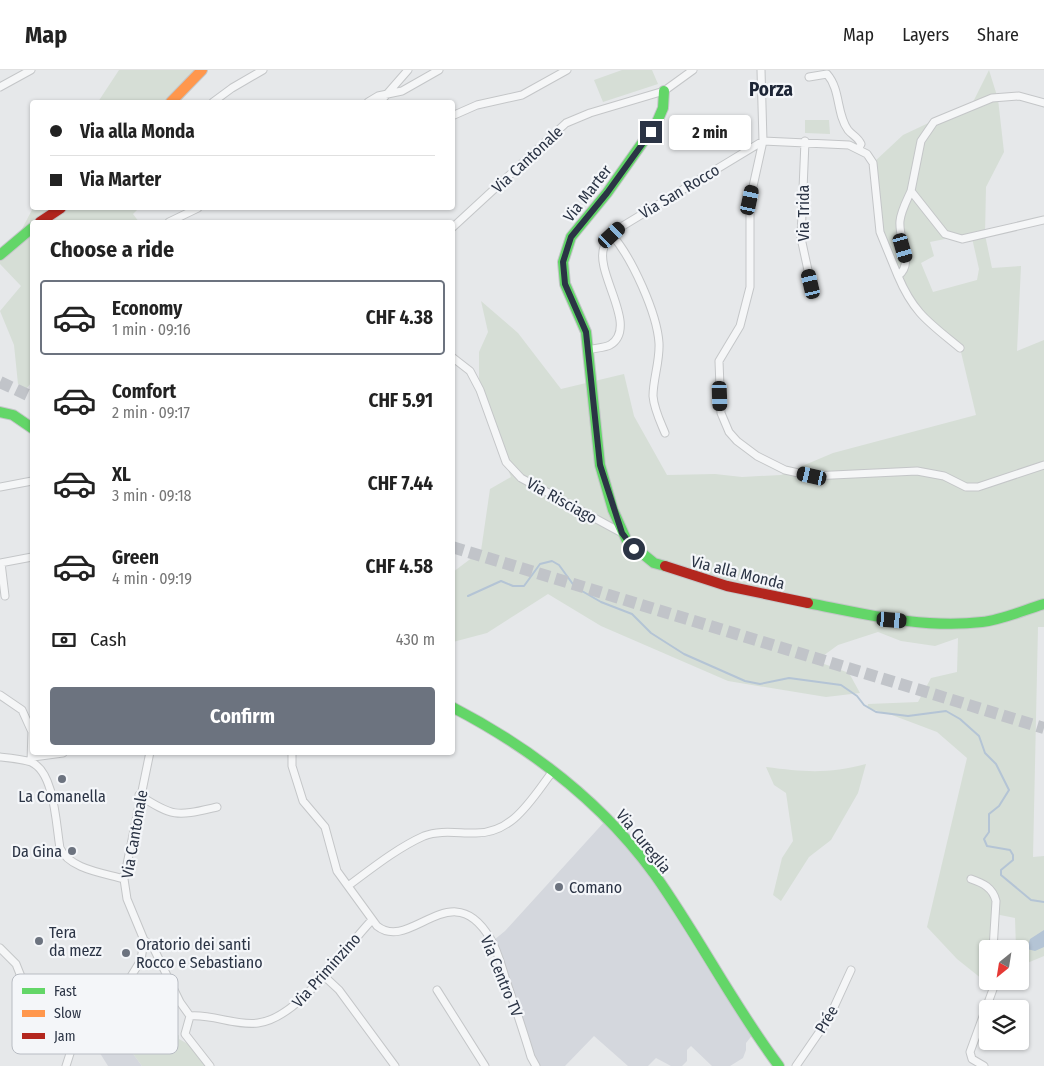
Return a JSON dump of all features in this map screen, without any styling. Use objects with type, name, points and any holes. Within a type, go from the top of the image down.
[{"type":"street","points":[[0,87],[31,70]]},
{"type":"street","points":[[173,100],[202,70]]},
{"type":"street","points":[[216,100],[263,70]]},
{"type":"street","points":[[382,100],[408,70]]},
{"type":"street","points":[[373,100],[387,94],[402,91],[439,70]]},
{"type":"street","points":[[455,115],[477,105],[522,95],[567,70]]},
{"type":"street","name":"Via Cantonale","points":[[455,225],[566,123],[664,90],[693,70]]},
{"type":"street","points":[[761,70],[763,140],[750,200],[750,287],[740,326],[719,361],[721,413],[729,432],[737,441],[758,456],[785,470],[812,476],[917,471],[944,476],[966,487],[978,487],[1044,465]]},
{"type":"street","points":[[809,77],[828,74],[834,83],[848,129],[861,144],[859,148]]},
{"type":"street","name":"Via Marter","points":[[588,350],[586,332],[565,284],[563,262],[565,251],[571,237],[607,193],[657,122],[663,108],[664,90]]},
{"type":"street","points":[[898,276],[905,271],[907,264],[899,233],[900,218],[911,190],[922,141],[934,122],[992,98],[1019,96],[1044,103]]},
{"type":"street","points":[[763,140],[805,141],[849,145],[859,148],[873,163],[880,232],[907,297],[920,315],[960,348]]},
{"type":"street","name":"Via San Rocco","points":[[612,235],[621,227],[763,140]]},
{"type":"street","name":"Via Trida","points":[[805,141],[801,238],[811,284]]},
{"type":"street","points":[[911,190],[945,234],[962,239],[1044,220]]},
{"type":"street","points":[[43,220],[58,210]]},
{"type":"street","points":[[173,220],[194,210]]},
{"type":"street","points":[[0,255],[30,230]]},
{"type":"street","points":[[588,350],[610,345],[617,338],[622,321],[602,260],[604,246],[612,235],[641,285],[656,326],[659,344],[653,397],[665,433]]},
{"type":"street","name":"Via alla Monda","points":[[588,350],[600,465],[622,533],[643,556],[668,568],[756,594],[892,620],[939,623],[983,622],[1044,604]]},
{"type":"street","name":"Via Risciago","points":[[455,359],[470,371],[474,377],[506,462],[521,478],[622,533]]},
{"type":"street","points":[[0,412],[14,415],[30,427]]},
{"type":"street","points":[[0,487],[30,481]]},
{"type":"street","points":[[5,596],[1,563],[30,557]]},
{"type":"street","points":[[0,695],[22,710],[30,727]]},
{"type":"street","name":"Via Cureglia","points":[[455,709],[492,728],[553,771],[604,816],[638,853],[779,1066]]},
{"type":"street","points":[[32,755],[32,760],[46,778],[51,794],[63,856],[75,864],[124,879]]},
{"type":"street","points":[[0,756],[32,760],[54,755]]},
{"type":"street","name":"Via Cantonale","points":[[149,755],[124,879],[127,899],[144,940],[153,947],[166,974]]},
{"type":"street","name":"Via Centro TV","points":[[292,755],[292,766],[303,801],[325,827],[337,871],[372,920],[382,930],[394,933],[443,912],[458,913],[475,921],[491,939],[531,1057],[536,1066]]},
{"type":"street","points":[[348,886],[368,871],[423,837],[445,833],[492,832],[506,826],[514,820],[553,771]]},
{"type":"street","points":[[140,795],[170,813],[188,813],[217,807]]},
{"type":"street","points":[[971,879],[980,882],[994,894],[996,901],[994,940]]},
{"type":"street","name":"Via Priminzino","points":[[190,1016],[240,1024],[273,1020],[286,1013],[324,976],[372,920]]},
{"type":"street","points":[[133,974],[141,960],[144,940]]},
{"type":"street","points":[[0,948],[16,964],[20,974]]},
{"type":"street","name":"Prée","points":[[796,1066],[829,1018],[852,970]]},
{"type":"street","points":[[324,976],[339,990],[395,1066]]},
{"type":"street","points":[[437,990],[485,1066]]},
{"type":"street","points":[[984,1066],[972,1059],[970,1052],[993,990]]},
{"type":"street","name":"Via Cantonale","points":[[178,998],[190,1016]]},
{"type":"street","points":[[190,1016],[185,1034],[210,1066]]},
{"type":"street","points":[[66,1066],[70,1054]]},
{"type":"shaded area","points":[[119,70],[202,70],[179,100],[99,100]]},
{"type":"shaded area","points":[[622,70],[652,70],[658,84],[603,102],[594,80]]},
{"type":"shaded area","points":[[989,70],[998,99],[1004,152],[986,187],[985,235],[992,268],[1021,266],[1017,351],[1044,340],[1044,627],[1038,627],[1033,857],[1044,856],[1044,956],[1029,962],[1029,940],[1016,940],[1015,918],[995,914],[994,940],[979,940],[979,977],[957,959],[927,927],[967,758],[937,732],[867,708],[868,704],[918,702],[931,678],[957,672],[958,638],[935,646],[901,641],[878,632],[838,645],[816,661],[849,673],[860,693],[826,697],[728,681],[601,626],[548,594],[487,633],[455,641],[455,570],[481,551],[490,489],[511,477],[479,395],[479,352],[488,332],[481,301],[518,333],[561,389],[624,374],[634,416],[667,475],[715,474],[742,477],[781,475],[833,453],[976,415],[960,348],[920,315],[880,232],[873,163],[903,135],[973,102]],"holes":[[[955,237],[972,238],[979,269],[977,280],[933,292],[921,263],[934,256],[930,242]]]},
{"type":"shaded area","points":[[805,120],[829,120],[830,134],[805,133]]},
{"type":"shaded area","points":[[32,210],[137,210],[133,214],[138,220],[30,220],[30,384],[26,389],[18,384],[14,345],[0,311],[21,286],[0,264],[0,253],[14,244]]},
{"type":"shaded area","points":[[866,764],[858,793],[831,840],[809,857],[781,901],[773,895],[782,858],[793,841],[786,793],[774,785],[766,767],[828,771]]},
{"type":"shaded area","points":[[606,820],[654,881],[718,985],[754,1033],[746,1043],[743,1058],[730,1066],[712,1066],[691,1046],[687,1050],[687,1061],[682,1066],[671,1066],[656,1058],[648,1066],[628,1066],[594,1036],[565,1066],[538,1066],[533,1057],[494,940],[505,931]]},
{"type":"shaded area","points":[[178,1036],[179,1039],[188,1044],[206,1066],[142,1066],[133,1054],[178,1054]]},
{"type":"shaded area","points":[[100,1054],[133,1054],[142,1066],[108,1066]]},
{"type":"water","points":[[1044,930],[1044,947],[1035,951],[1029,950],[1030,939]]},
{"type":"waterway","points":[[468,596],[501,581],[513,586],[524,586],[540,564],[552,561],[559,565],[575,587],[601,602],[632,614],[651,633],[684,654],[745,681],[760,684],[789,678],[841,685],[857,696],[864,705],[876,712],[908,716],[946,711],[960,719],[979,736],[985,753],[996,764],[1009,790],[999,806],[989,814],[989,832],[984,839],[987,846],[1010,850],[1013,855],[1013,860],[1001,870],[1001,875],[1031,900],[1044,902]]},
{"type":"tunnel","points":[[0,382],[30,396]]},
{"type":"tunnel","points":[[455,548],[1044,728]]},
{"type":"traffic: fast","points":[[664,91],[663,108],[657,122],[607,193],[571,237],[563,262],[565,284],[586,332],[600,465],[613,510],[627,541],[654,563],[665,566]]},
{"type":"traffic: fast","points":[[0,255],[30,230]]},
{"type":"traffic: fast","points":[[0,412],[13,415],[30,427]]},
{"type":"traffic: fast","points":[[808,603],[873,616],[938,624],[982,622],[1044,604]]},
{"type":"traffic: fast","points":[[455,709],[510,740],[537,759],[563,779],[612,824],[655,875],[746,1019],[779,1066]]},
{"type":"traffic: slow","points":[[173,100],[202,70]]},
{"type":"traffic: jam","points":[[43,220],[58,210]]},
{"type":"traffic: jam","points":[[665,566],[727,586],[808,603]]},
{"type":"place","name":"La Comanella","points":[[62,779]]},
{"type":"place","name":"Da Gina","points":[[72,851]]},
{"type":"place","name":"Comano","points":[[559,887]]},
{"type":"place","name":"Tera da mezz","points":[[39,941]]},
{"type":"place","name":"Oratorio dei santi Rocco e Sebastiano","points":[[126,953]]},
{"type":"district","name":"Porza","points":[[771,89]]},
{"type":"route","points":[[634,549],[622,533],[600,465],[586,332],[565,284],[563,262],[571,237],[607,193],[651,132]]}]
